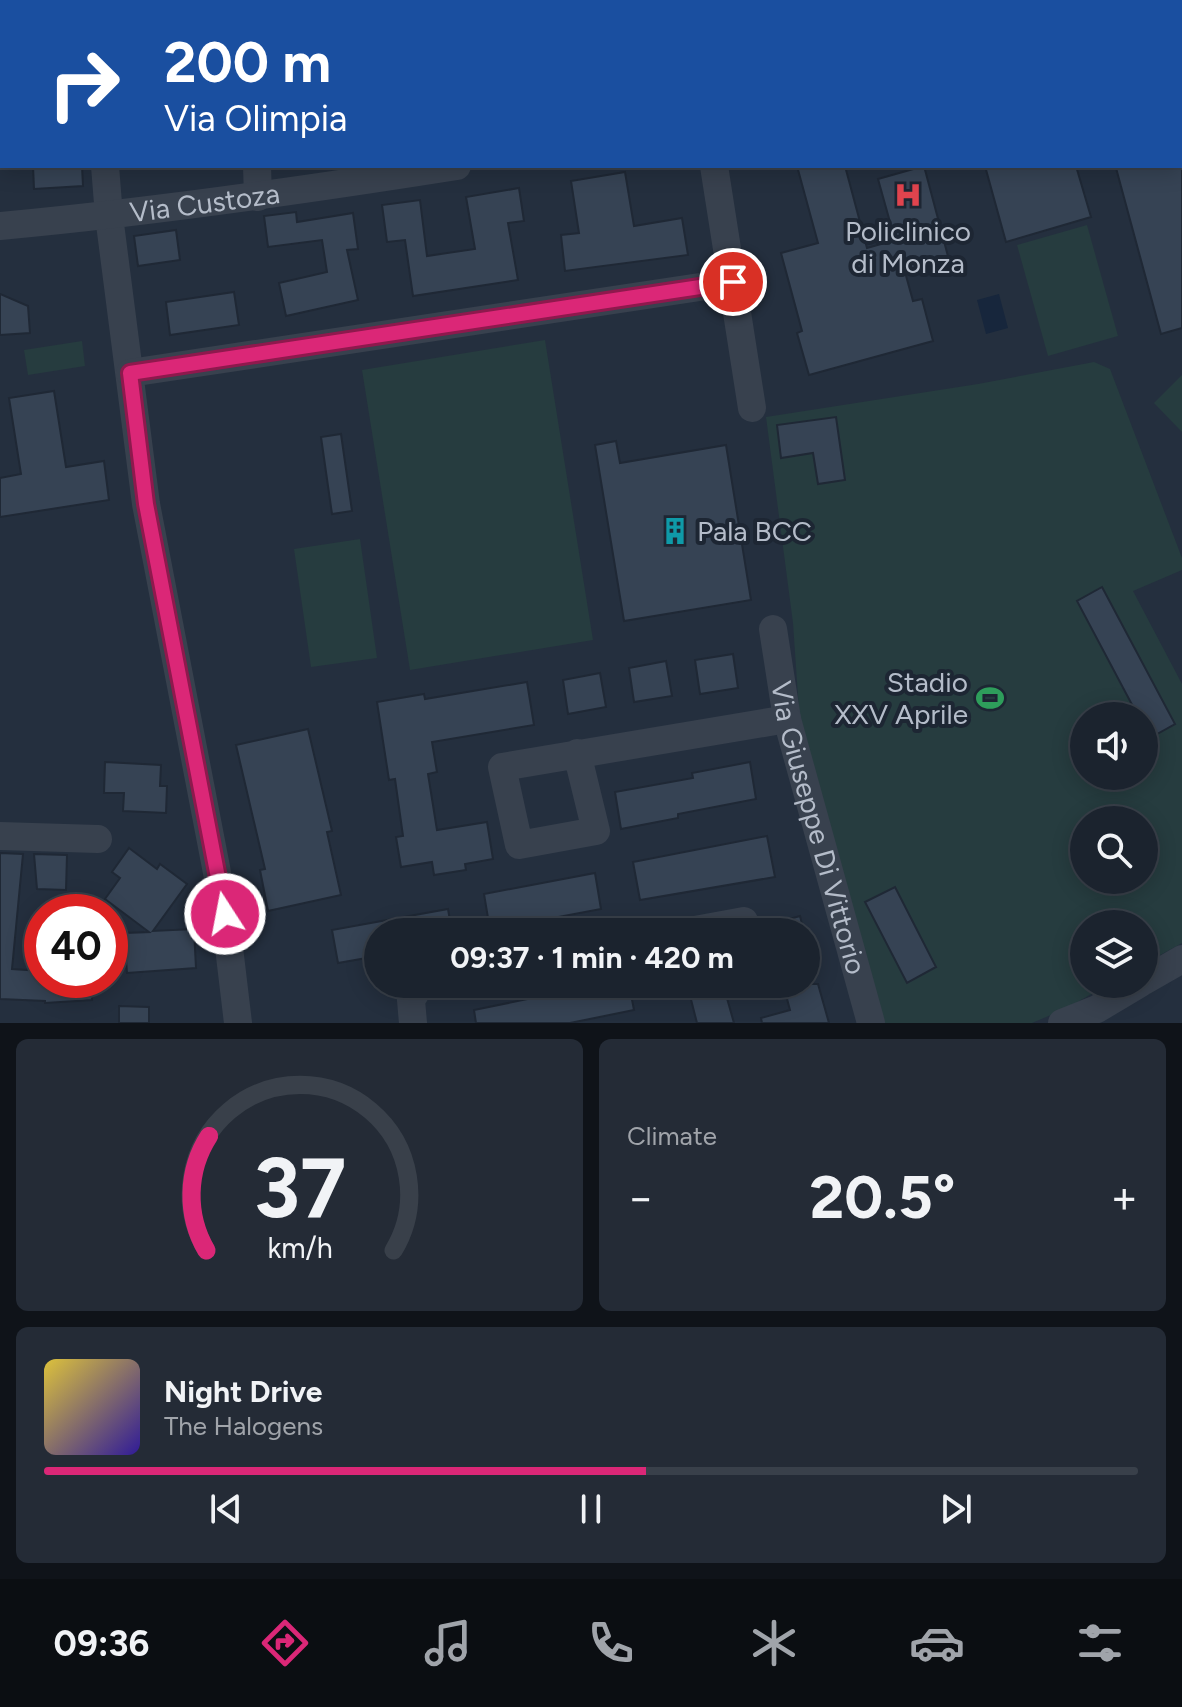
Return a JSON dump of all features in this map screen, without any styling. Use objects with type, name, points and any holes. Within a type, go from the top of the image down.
[{"type":"street","points":[[105,168],[146,504],[225,914],[238,1023]]},
{"type":"street","points":[[257,168],[258,197]]},
{"type":"street","name":"Via Custoza","points":[[0,226],[258,197],[444,168]]},
{"type":"street","points":[[714,168],[752,408]]},
{"type":"street","points":[[130,373],[733,282]]},
{"type":"street","name":"Via Giuseppe Di Vittorio","points":[[773,629],[787,719],[871,1023]]},
{"type":"street","points":[[577,753],[787,719]]},
{"type":"street","points":[[0,836],[98,839]]},
{"type":"street","points":[[1158,973],[1182,959]]},
{"type":"street","points":[[412,998],[413,1023]]},
{"type":"street","points":[[1062,1023],[1115,998]]},
{"type":"green space","points":[[1087,225],[1118,336],[1048,356],[1017,245]]},
{"type":"green space","points":[[545,340],[593,640],[410,670],[362,370]]},
{"type":"green space","points":[[82,341],[85,366],[28,375],[24,350]]},
{"type":"green space","name":"Stadio XXV Aprile","points":[[1094,362],[1110,369],[1182,558],[1182,570],[1133,591],[1182,684],[1182,943],[1158,956],[1158,910],[1070,910],[1070,998],[1084,998],[1032,1023],[882,1023],[799,711],[793,623],[766,417],[978,384]]},
{"type":"green space","points":[[1182,375],[1182,432],[1154,403]]},
{"type":"green space","points":[[360,539],[377,658],[311,667],[294,549]]},
{"type":"water","points":[[999,294],[1008,328],[986,334],[977,300]]},
{"type":"building","points":[[33,168],[82,168],[83,186],[34,189]]},
{"type":"building","points":[[798,168],[846,168],[867,248],[895,240],[878,179],[925,168],[949,260],[905,272],[913,301],[922,299],[933,341],[809,375],[797,333],[802,331],[781,253],[818,243]]},
{"type":"building","points":[[986,168],[1077,168],[1091,217],[1006,242]]},
{"type":"building","points":[[1116,168],[1182,168],[1182,328],[1161,334]]},
{"type":"building","points":[[625,172],[634,226],[682,218],[688,255],[565,271],[561,235],[579,233],[571,181]]},
{"type":"building","points":[[519,188],[524,221],[508,223],[518,280],[413,296],[405,240],[387,242],[382,205],[420,200],[427,256],[475,249],[466,197]]},
{"type":"building","points":[[296,212],[297,222],[353,213],[358,249],[347,250],[358,300],[286,316],[279,283],[327,272],[322,240],[268,247],[264,216]]},
{"type":"building","points":[[176,230],[180,260],[138,266],[134,236]]},
{"type":"building","points":[[234,292],[239,325],[170,335],[166,302]]},
{"type":"building","points":[[0,294],[28,306],[30,333],[0,335]]},
{"type":"building","points":[[54,391],[66,467],[104,461],[109,500],[0,517],[0,478],[21,474],[9,398]]},
{"type":"building","points":[[836,417],[845,480],[818,484],[813,453],[781,458],[777,425]]},
{"type":"building","points":[[341,434],[352,511],[332,514],[321,437]]},
{"type":"building","name":"Pala BCC","points":[[616,441],[620,463],[726,445],[751,600],[624,621],[595,445]]},
{"type":"building","points":[[1102,587],[1175,724],[1158,734],[1158,702],[1131,702],[1077,601]]},
{"type":"building","points":[[733,654],[738,688],[700,694],[695,660]]},
{"type":"building","points":[[666,661],[672,696],[634,702],[629,668]]},
{"type":"building","points":[[600,673],[606,707],[568,714],[563,680]]},
{"type":"building","points":[[527,682],[534,725],[432,742],[437,772],[428,774],[437,830],[487,822],[493,859],[465,864],[466,870],[434,875],[432,862],[401,867],[396,837],[403,836],[395,779],[389,780],[377,702],[424,694],[425,699]]},
{"type":"building","points":[[308,729],[332,831],[327,832],[341,895],[268,911],[260,870],[265,869],[236,745]]},
{"type":"building","points":[[105,762],[161,765],[160,786],[167,786],[166,813],[123,811],[124,793],[104,793]]},
{"type":"building","points":[[750,762],[756,799],[621,829],[615,792],[693,778],[692,773]]},
{"type":"building","points":[[767,836],[775,877],[640,900],[633,862]]},
{"type":"building","points":[[129,848],[157,869],[160,864],[187,884],[153,931],[194,929],[196,968],[128,973],[128,933],[149,932],[128,916],[128,894],[109,894],[120,878],[112,872]]},
{"type":"building","points":[[0,853],[23,854],[12,969],[24,970],[24,998],[92,1000],[45,1003],[0,999]]},
{"type":"building","points":[[34,854],[67,855],[66,890],[37,889]]},
{"type":"building","points":[[595,873],[601,909],[553,918],[488,918],[484,894]]},
{"type":"building","points":[[895,887],[936,967],[907,983],[865,902]]},
{"type":"building","points":[[448,909],[450,918],[398,918]]},
{"type":"building","points":[[364,924],[364,958],[338,963],[332,930]]},
{"type":"building","points":[[820,991],[829,1023],[762,1023],[761,1018],[790,1010],[787,998],[820,998]]},
{"type":"building","points":[[533,998],[632,998],[634,1010],[570,1023],[476,1023],[474,1010]]},
{"type":"building","points":[[691,998],[727,998],[734,1023],[697,1023]]},
{"type":"building","points":[[119,1006],[149,1007],[149,1023],[119,1023]]},
{"type":"place","name":"Policlinico di Monza","points":[[908,195]]},
{"type":"place","name":"Pala BCC","points":[[675,531]]},
{"type":"place","name":"Stadio XXV Aprile","points":[[990,698]]},
{"type":"route","points":[[225,914],[146,504],[130,373],[733,282]]}]
